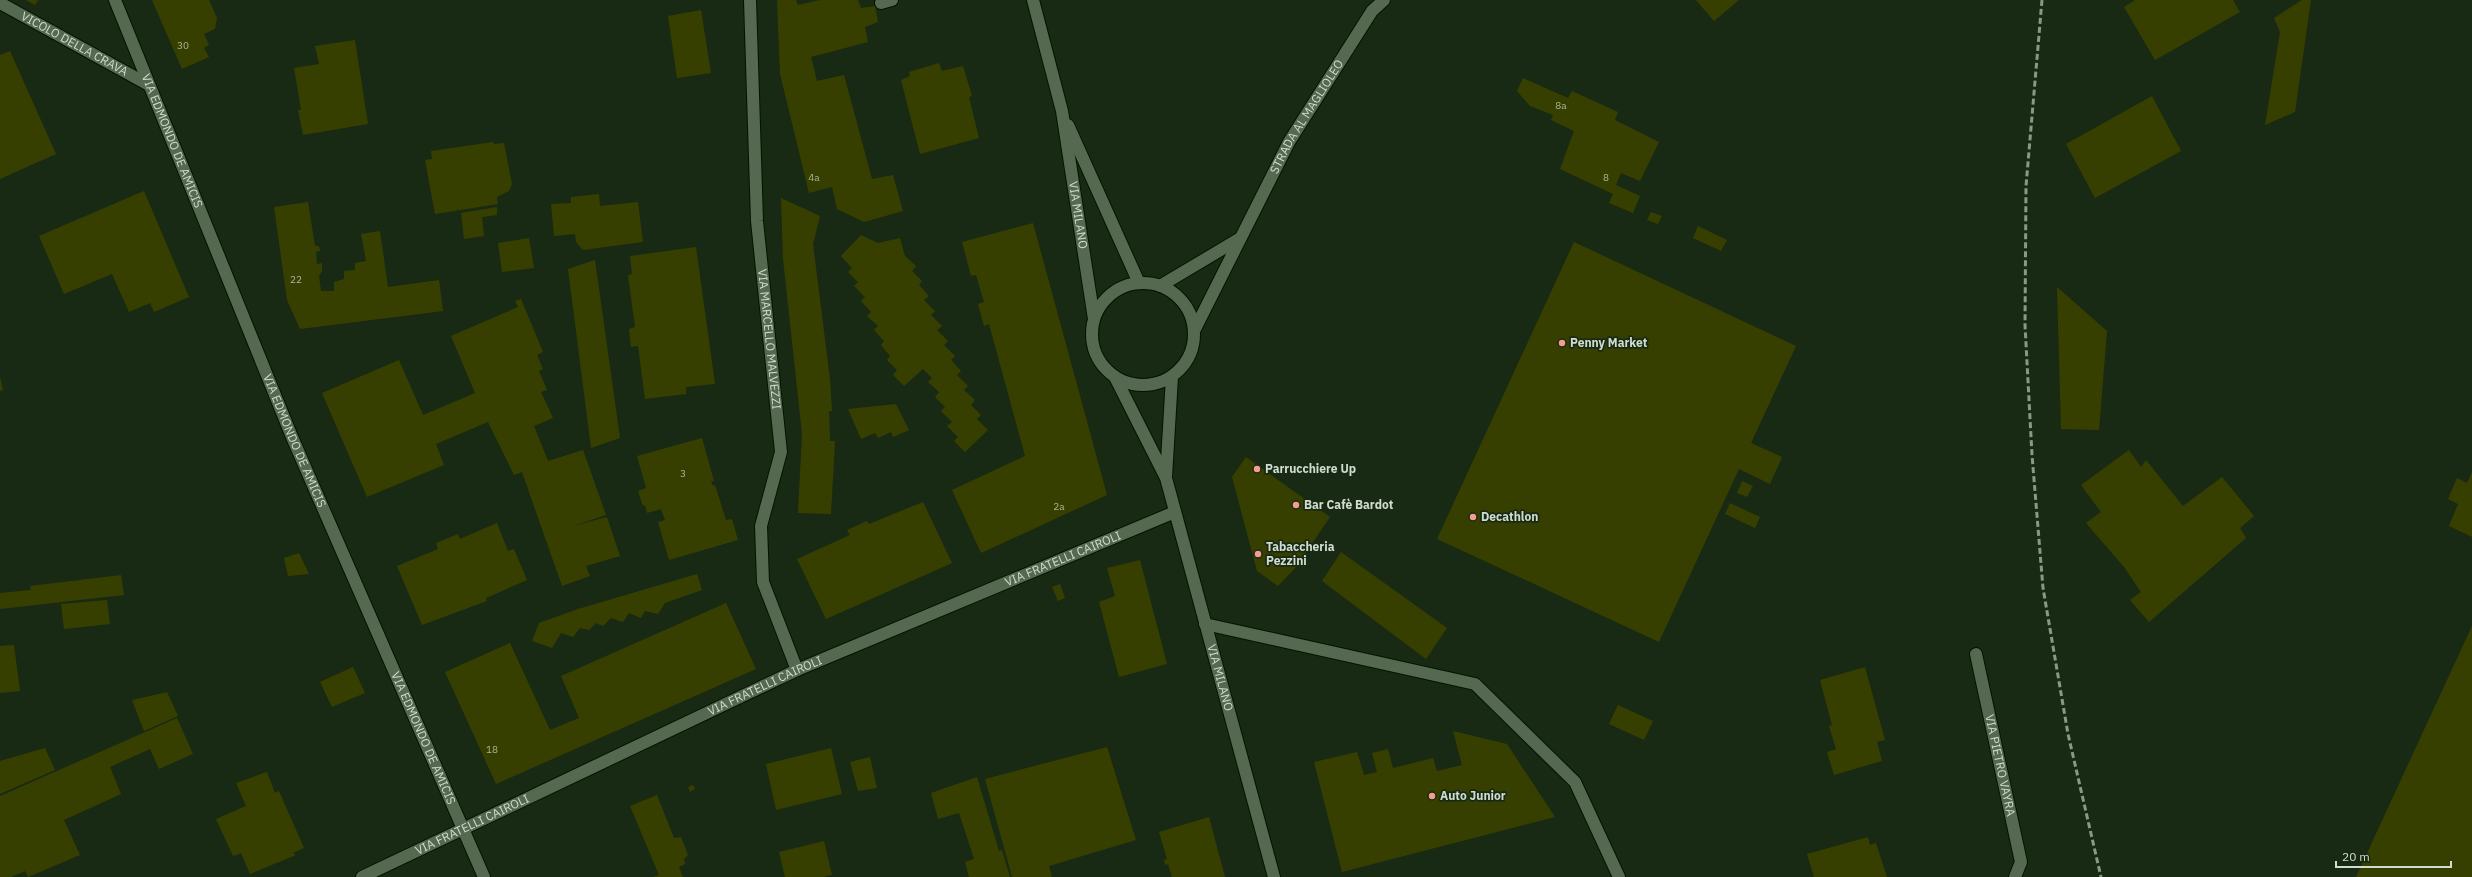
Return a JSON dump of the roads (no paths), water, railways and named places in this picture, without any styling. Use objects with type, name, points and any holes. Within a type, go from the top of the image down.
[{"type":"street","name":"VIA EDMONDO DE AMICIS","points":[[115,0],[292,438],[484,877]]},
{"type":"street","name":"VIA MARCELLO MALVEZZI","points":[[750,0],[757,221],[781,452],[761,526],[763,582],[797,670]]},
{"type":"street","name":"VIA MILANO","points":[[1033,0],[1062,111],[1094,319]]},
{"type":"street","name":"STRADA AL MAGLIOLEO","points":[[1195,328],[1239,239],[1293,136],[1372,11],[1384,0]]},
{"type":"street","name":"VICOLO DELLA CRAVA","points":[[0,3],[149,85]]},
{"type":"street","name":"VIA MILANO","points":[[1062,111],[1139,283]]},
{"type":"street","points":[[1160,286],[1239,239]]},
{"type":"street","points":[[1139,283],[1160,286],[1173,292],[1184,302],[1191,315],[1195,328],[1190,355],[1184,366],[1172,377],[1158,384],[1144,386],[1129,384],[1115,377],[1103,366],[1095,351],[1092,335],[1094,319],[1101,305],[1111,294],[1124,286],[1139,283]]},
{"type":"street","name":"VIA MILANO","points":[[1115,377],[1166,478],[1274,877]]},
{"type":"street","name":"VIA MILANO","points":[[1166,478],[1172,377]]},
{"type":"street","name":"VIA FRATELLI CAIROLI","points":[[362,877],[797,670],[1175,512]]},
{"type":"street","points":[[1206,624],[1475,684],[1575,782],[1619,877]]},
{"type":"street","name":"VIA PIETRO VAYRA","points":[[1976,654],[2021,862],[2015,877]]},
{"type":"railway","points":[[2042,0],[2026,186],[2025,325],[2032,455],[2043,588],[2068,734],[2101,877]]},
{"type":"place","name":"Penny Market","points":[[1562,343]]},
{"type":"place","name":"Parrucchiere Up","points":[[1257,469]]},
{"type":"place","name":"Bar Cafè Bardot","points":[[1296,505]]},
{"type":"place","name":"Decathlon","points":[[1473,517]]},
{"type":"place","name":"Tabaccheria Pezzini","points":[[1258,554]]},
{"type":"place","name":"Auto Junior","points":[[1432,796]]}]
